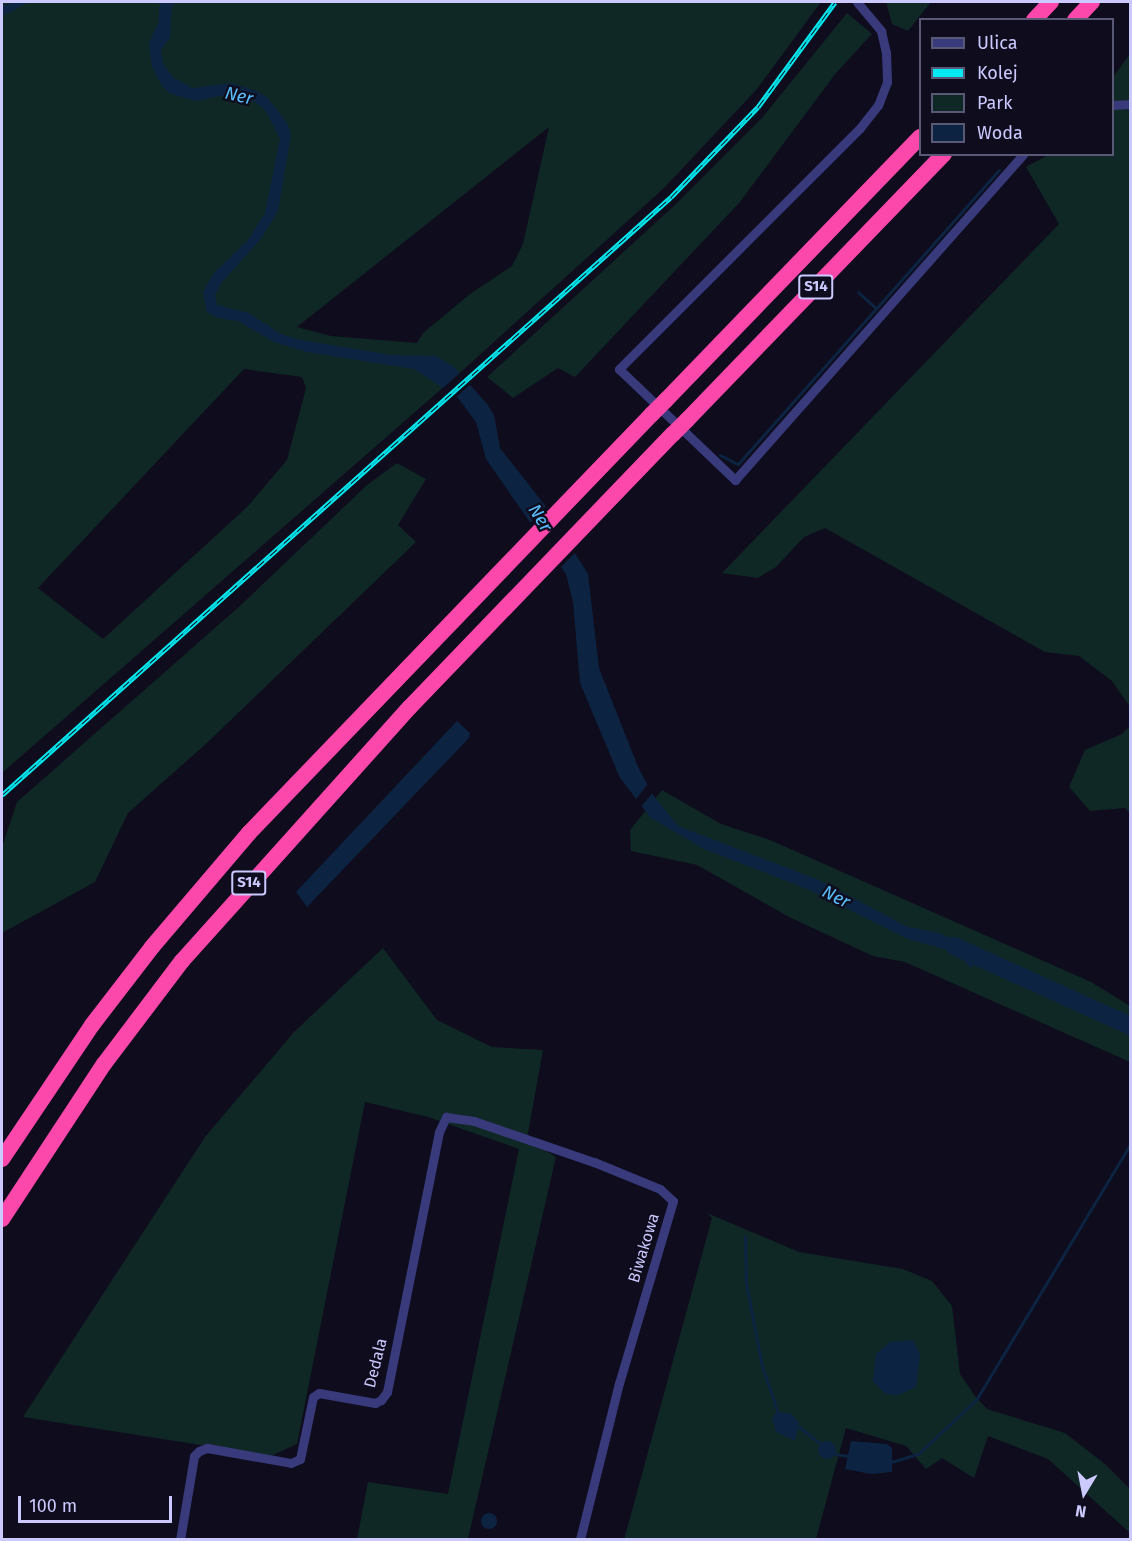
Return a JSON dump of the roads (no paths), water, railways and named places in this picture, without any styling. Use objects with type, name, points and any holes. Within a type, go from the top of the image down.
[{"type":"highway","points":[[1036,18],[1051,2]]},
{"type":"highway","points":[[1077,18],[1092,2]]},
{"type":"highway","name":"S14","points":[[2,1159],[92,1025],[159,938],[249,833],[919,139]]},
{"type":"highway","name":"S14","points":[[2,1219],[104,1064],[182,961],[410,707],[942,156]]},
{"type":"street","points":[[857,2],[881,31],[889,67],[878,105],[860,128],[619,369],[735,480],[1021,156]]},
{"type":"street","points":[[1114,105],[1131,104]]},
{"type":"street","name":"Dedala","points":[[180,1539],[194,1456],[199,1451],[207,1448],[291,1463],[300,1459],[313,1397],[319,1394],[375,1403],[381,1400],[387,1392],[437,1143],[446,1117]]},
{"type":"street","name":"Biwakowa","points":[[446,1117],[474,1121],[594,1162],[660,1190],[674,1201],[619,1383],[580,1539]]},
{"type":"water","points":[[15,2],[29,2],[2,16],[2,6]]},
{"type":"water","points":[[160,2],[177,2],[172,6],[170,38],[161,50],[163,64],[173,77],[192,88],[233,83],[256,91],[267,97],[287,123],[291,135],[278,211],[260,240],[222,282],[215,295],[217,305],[249,313],[279,333],[296,339],[392,355],[436,356],[454,367],[488,405],[494,415],[500,448],[544,504],[588,574],[599,668],[638,767],[653,795],[678,826],[819,880],[908,927],[936,932],[979,950],[971,969],[959,953],[908,939],[812,891],[704,849],[651,818],[620,778],[580,683],[573,602],[566,574],[486,459],[476,422],[458,398],[414,369],[307,352],[274,342],[238,321],[218,318],[207,312],[203,292],[214,273],[248,240],[265,213],[280,139],[266,111],[255,102],[226,95],[195,101],[171,94],[162,86],[152,67],[149,43],[158,24]]},
{"type":"water","points":[[457,721],[470,733],[469,738],[307,907],[296,892]]},
{"type":"water","points":[[913,1340],[920,1354],[916,1387],[896,1396],[884,1393],[873,1381],[876,1354],[890,1342]]},
{"type":"water","points":[[776,1412],[790,1413],[799,1422],[795,1441],[776,1432],[772,1419]]},
{"type":"water","points":[[827,1441],[833,1444],[836,1450],[833,1456],[827,1459],[821,1456],[818,1450],[821,1444]]},
{"type":"water","points":[[851,1441],[887,1444],[892,1448],[892,1472],[871,1474],[845,1469]]},
{"type":"water","points":[[489,1513],[495,1515],[497,1521],[495,1527],[489,1529],[483,1527],[481,1521],[483,1515]]},
{"type":"waterway","points":[[720,455],[738,464],[999,170]]},
{"type":"waterway","points":[[858,292],[876,308]]},
{"type":"waterway","name":"Ner","points":[[954,946],[1130,1026]]},
{"type":"waterway","points":[[891,1462],[918,1454],[976,1400],[1130,1145]]},
{"type":"waterway","points":[[745,1236],[746,1283],[762,1366],[778,1413]]},
{"type":"waterway","points":[[799,1427],[822,1445]]},
{"type":"waterway","points":[[835,1454],[849,1456]]},
{"type":"railway","points":[[2,795],[671,197],[758,107],[835,2]]}]
